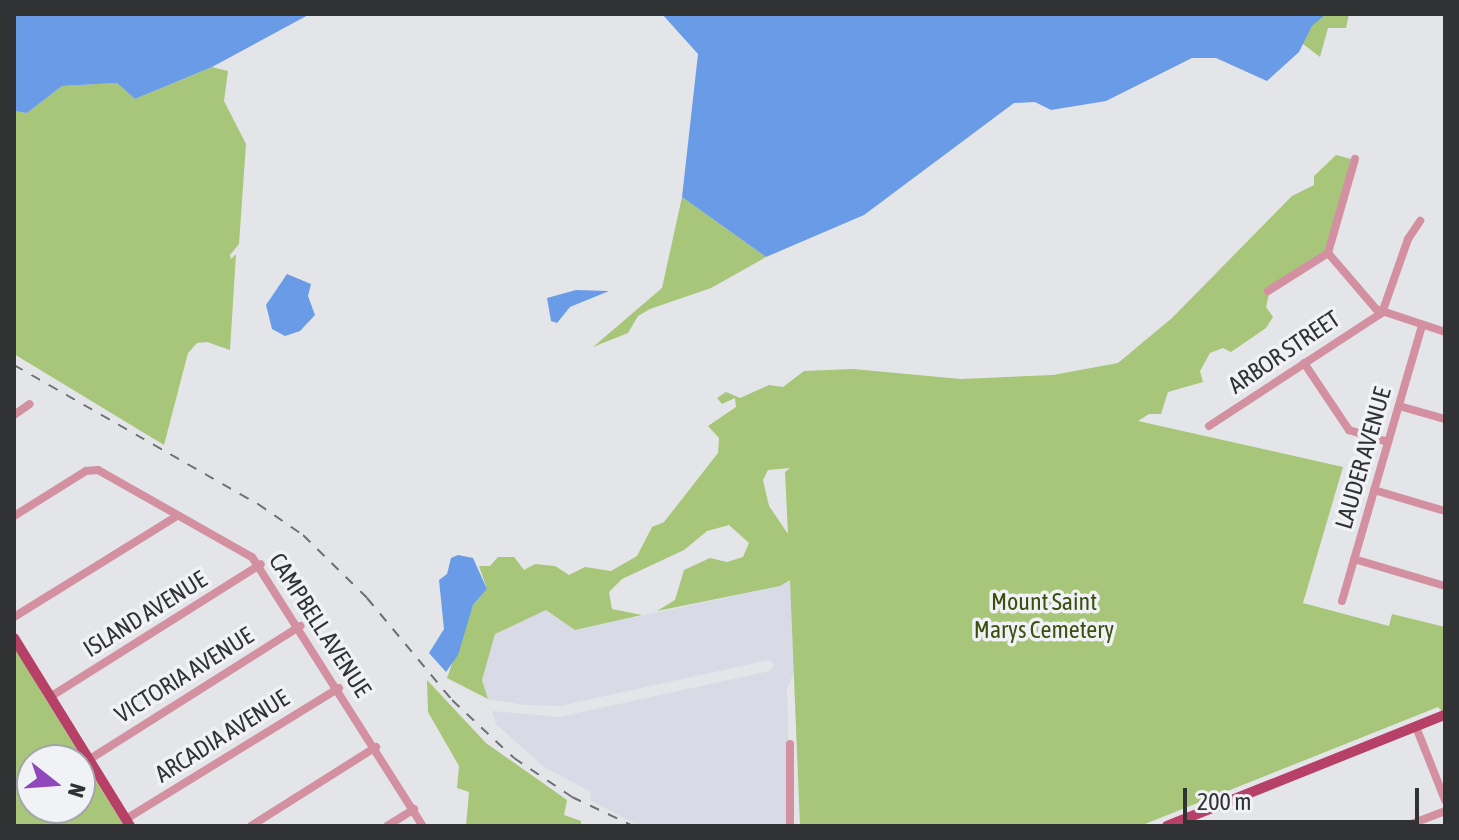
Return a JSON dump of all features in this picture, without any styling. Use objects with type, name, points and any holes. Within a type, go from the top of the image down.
[{"type":"main road","points":[[14,638],[80,744]]},
{"type":"main road","points":[[1167,826],[1445,715]]},
{"type":"main road","points":[[96,769],[128,822]]},
{"type":"street","points":[[1268,291],[1328,253],[1355,159]]},
{"type":"street","points":[[1382,313],[1408,239],[1420,221]]},
{"type":"street","points":[[1328,253],[1382,313],[1445,332]]},
{"type":"street","name":"ARBOR STREET","points":[[1209,426],[1382,313]]},
{"type":"street","name":"LAUDER AVENUE","points":[[1342,601],[1422,325]]},
{"type":"street","points":[[1304,363],[1349,430],[1388,442]]},
{"type":"street","points":[[14,415],[30,404]]},
{"type":"street","points":[[1399,406],[1445,419]]},
{"type":"street","name":"CAMPBELL AVENUE","points":[[14,516],[91,469],[261,564],[423,826]]},
{"type":"street","points":[[1374,490],[1445,511]]},
{"type":"street","points":[[14,617],[177,516]]},
{"type":"street","points":[[1354,559],[1445,586]]},
{"type":"street","name":"ISLAND AVENUE","points":[[50,697],[261,564]]},
{"type":"street","name":"VICTORIA AVENUE","points":[[96,755],[300,626]]},
{"type":"street","name":"ARCADIA AVENUE","points":[[128,822],[339,688]]},
{"type":"street","points":[[1416,727],[1445,800]]},
{"type":"street","points":[[790,744],[790,826]]},
{"type":"street","points":[[251,826],[376,747]]},
{"type":"street","points":[[387,826],[414,809]]},
{"type":"street","points":[[1406,826],[1445,811]]},
{"type":"shaded area","points":[[793,576],[803,650],[787,689],[791,826],[639,826],[590,800],[591,792],[544,767],[496,724],[492,711],[559,717],[770,671],[774,664],[769,660],[560,706],[526,705],[488,699],[482,680],[494,634],[546,610],[575,630],[780,586]]},
{"type":"green space","points":[[1318,14],[1349,14],[1346,28],[1328,28],[1320,57],[1303,44],[1299,33]]},
{"type":"green space","points":[[212,67],[228,71],[224,101],[246,144],[239,244],[230,255],[231,259],[236,254],[230,350],[207,342],[197,343],[188,353],[164,445],[14,354],[14,111],[27,113],[62,86],[117,83],[135,99]]},
{"type":"green space","name":"Mount Saint Marys Cemetery","points":[[1336,155],[1351,159],[1327,251],[1270,290],[1266,307],[1273,317],[1266,328],[1231,352],[1223,348],[1210,353],[1200,371],[1203,382],[1168,392],[1161,414],[1149,414],[1138,421],[1343,467],[1303,603],[1389,626],[1392,614],[1445,627],[1445,715],[1438,707],[1140,826],[800,826],[790,580],[780,586],[657,611],[675,600],[684,570],[710,558],[727,562],[743,557],[749,543],[729,525],[707,531],[684,550],[622,579],[609,592],[612,609],[642,615],[575,630],[546,610],[495,634],[482,680],[488,699],[447,678],[473,605],[487,589],[479,566],[490,566],[498,557],[514,557],[524,570],[535,564],[555,566],[569,575],[585,567],[611,571],[637,556],[652,527],[664,522],[718,453],[719,438],[708,426],[736,407],[735,398],[722,404],[717,398],[726,392],[740,398],[769,385],[783,387],[804,371],[853,369],[961,379],[1053,375],[1118,363],[1172,318],[1292,196],[1314,185],[1314,176]],"holes":[[[790,468],[785,472],[788,534],[769,506],[763,480],[768,470]]]},
{"type":"green space","points":[[682,197],[766,257],[711,288],[650,309],[638,316],[628,333],[593,347],[662,288]]},
{"type":"green space","points":[[14,645],[73,744],[16,744],[16,824],[96,824],[96,781],[124,826],[14,826]]},
{"type":"green space","points":[[427,680],[486,743],[567,800],[564,815],[581,821],[581,826],[466,826],[469,792],[457,788],[459,766],[428,712]]},
{"type":"water","points":[[14,14],[310,14],[212,67],[135,99],[117,83],[62,86],[27,113],[14,111]]},
{"type":"water","points":[[662,14],[1326,14],[1312,26],[1299,52],[1267,81],[1216,58],[1192,58],[1106,101],[1051,110],[1035,102],[1014,103],[864,215],[766,257],[682,197],[698,54]]},
{"type":"water","points":[[287,274],[311,284],[308,296],[315,315],[300,331],[285,336],[272,329],[266,305]]},
{"type":"water","points":[[576,290],[609,291],[570,307],[557,323],[551,321],[547,298]]},
{"type":"water","points":[[458,555],[473,558],[487,589],[473,605],[458,655],[446,672],[429,653],[444,629],[439,580],[447,574],[451,558]]},
{"type":"railway","points":[[14,365],[258,504],[303,535],[367,598],[452,700],[514,758],[572,797],[633,826]]}]
